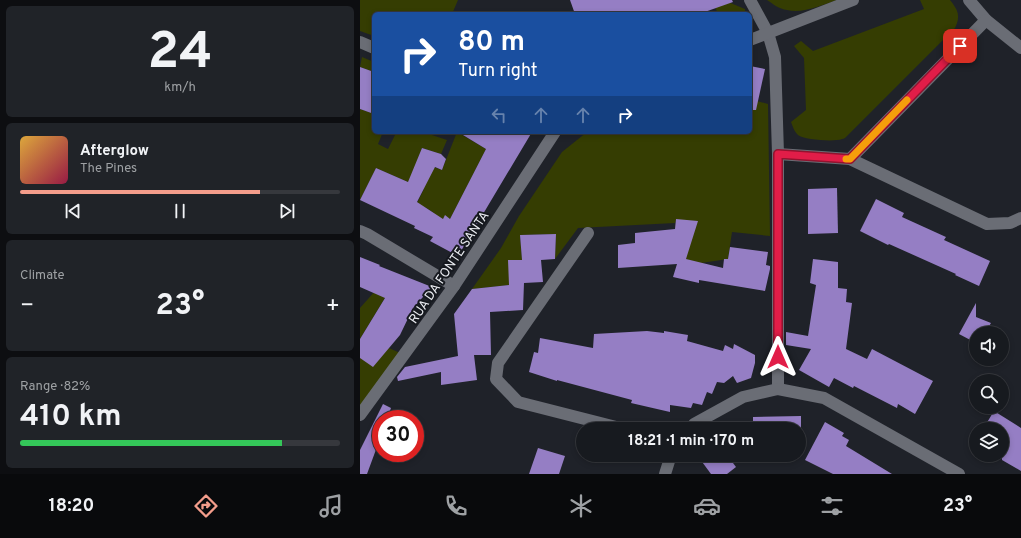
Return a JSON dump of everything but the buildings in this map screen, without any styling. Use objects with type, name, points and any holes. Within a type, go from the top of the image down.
[{"type":"street","points":[[750,0],[768,34],[775,57],[778,154],[778,389]]},
{"type":"street","points":[[752,39],[854,0]]},
{"type":"street","points":[[969,0],[986,20],[1021,48]]},
{"type":"street","points":[[850,159],[986,20]]},
{"type":"street","points":[[360,42],[372,47]]},
{"type":"street","name":"RUA DA FONTE SANTA","points":[[360,415],[454,286],[554,134]]},
{"type":"street","points":[[778,154],[850,159],[986,224],[1010,223],[1021,218]]},
{"type":"street","points":[[360,231],[454,286]]},
{"type":"street","points":[[588,233],[498,363],[496,379],[518,402],[597,422]]},
{"type":"street","points":[[698,422],[743,397],[778,389],[824,398],[959,474]]},
{"type":"street","points":[[665,474],[669,462]]},
{"type":"green space","points":[[360,0],[458,0],[453,12],[372,12],[372,35],[360,31]]},
{"type":"green space","points":[[712,0],[728,2],[745,9],[745,12],[717,12]]},
{"type":"green space","points":[[767,0],[837,0],[806,10],[793,11],[781,9]]},
{"type":"green space","points":[[920,0],[950,0],[958,13],[958,20],[955,28],[845,138],[838,140],[820,140],[801,137],[798,135],[791,122],[806,110],[804,58],[794,46],[801,41],[813,51],[924,9]]},
{"type":"green space","points":[[362,57],[372,61],[372,71],[360,67]]},
{"type":"green space","points":[[752,100],[768,104],[770,236],[732,232],[728,259],[701,263],[680,258],[674,264],[676,219],[675,223],[578,228],[555,259],[556,234],[520,235],[522,260],[509,285],[472,289],[501,248],[519,216],[562,152],[584,134],[752,134]]},
{"type":"green space","points":[[360,109],[372,113],[372,134],[382,134],[378,144],[388,149],[395,135],[394,134],[429,134],[447,140],[441,154],[422,148],[417,161],[442,170],[456,134],[460,134],[486,149],[450,219],[445,216],[441,221],[433,217],[434,213],[425,207],[419,218],[412,213],[424,189],[376,168],[360,200]]},
{"type":"green space","points":[[376,290],[386,296],[360,339],[360,308]]},
{"type":"green space","points":[[389,348],[400,353],[360,409],[360,358]]},
{"type":"slow traffic","points":[[846,159],[850,159],[907,100]]},
{"type":"route","points":[[778,357],[778,154],[850,159],[960,46]]}]
